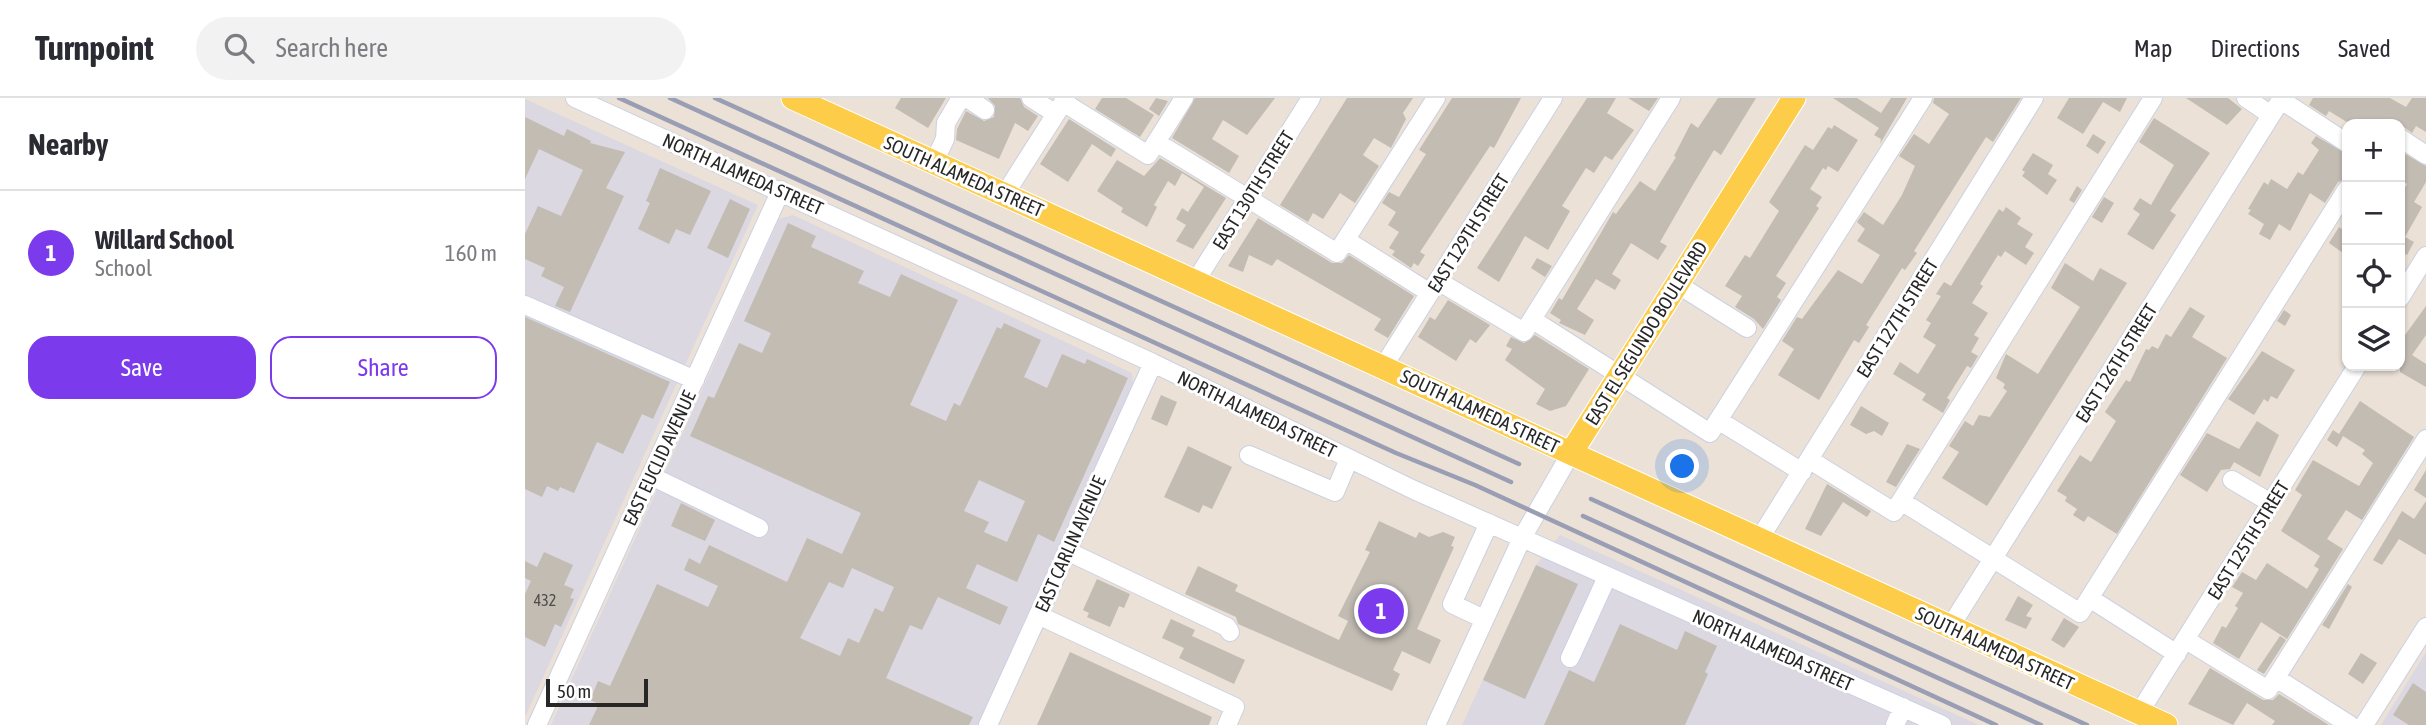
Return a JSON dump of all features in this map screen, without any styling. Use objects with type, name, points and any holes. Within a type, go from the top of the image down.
[{"type":"main road","name":"SOUTH ALAMEDA STREET","points":[[793,98],[826,105],[933,162],[2166,725]]},
{"type":"main road","name":"EAST EL SEGUNDO BOULEVARD","points":[[1571,453],[1794,98]]},
{"type":"street","name":"NORTH ALAMEDA STREET","points":[[575,98],[781,190],[1489,523],[1942,725]]},
{"type":"street","points":[[933,162],[944,139],[946,123],[959,101],[967,98],[985,110]]},
{"type":"street","points":[[1031,98],[1062,105],[1149,155],[1184,98]]},
{"type":"street","name":"EAST 130TH STREET","points":[[1195,282],[1311,98]]},
{"type":"street","points":[[1157,142],[1337,253],[1436,98]]},
{"type":"street","name":"EAST 129TH STREET","points":[[1383,367],[1553,98]]},
{"type":"street","points":[[1346,240],[1524,332],[1671,98]]},
{"type":"street","points":[[1533,320],[1710,433],[1923,98]]},
{"type":"street","name":"EAST 127TH STREET","points":[[1761,538],[2034,98]]},
{"type":"street","points":[[1719,420],[1894,512],[2153,98]]},
{"type":"street","points":[[2246,98],[2278,105],[2342,140]]},
{"type":"street","points":[[1005,194],[1062,105]]},
{"type":"street","name":"EAST 126TH STREET","points":[[1950,627],[2278,105]]},
{"type":"street","points":[[2405,141],[2426,155]]},
{"type":"street","name":"EAST EUCLID AVENUE","points":[[537,725],[781,190]]},
{"type":"street","points":[[1901,501],[2080,613],[2342,197]]},
{"type":"street","points":[[2405,290],[2426,256]]},
{"type":"street","points":[[1677,285],[1748,328]]},
{"type":"street","points":[[525,306],[695,380]]},
{"type":"street","name":"EAST CARLIN AVENUE","points":[[988,725],[1153,363]]},
{"type":"street","name":"EAST 125TH STREET","points":[[2140,713],[2354,371]]},
{"type":"street","points":[[2091,599],[2268,690],[2426,439]]},
{"type":"street","name":"EAST EL SEGUNDO BOULEVARD","points":[[1436,725],[1522,538],[1571,453]]},
{"type":"street","points":[[1249,455],[1335,492],[1349,458]]},
{"type":"street","points":[[651,476],[759,527]]},
{"type":"street","points":[[2232,480],[2271,503]]},
{"type":"street","points":[[1484,619],[1452,604],[1489,523]]},
{"type":"street","points":[[1067,551],[1227,627],[1230,632]]},
{"type":"street","points":[[1570,658],[1607,577]]},
{"type":"street","points":[[1038,615],[1235,708],[1227,725]]},
{"type":"street","points":[[2364,725],[2426,627]]},
{"type":"street","points":[[2276,678],[2350,725]]},
{"type":"street","points":[[1895,725],[1903,707]]},
{"type":"shaded area","points":[[525,99],[758,205],[525,717]]},
{"type":"shaded area","points":[[793,215],[1132,373],[1133,384],[978,725],[551,725],[779,219]]},
{"type":"shaded area","points":[[1560,535],[1979,725],[1462,725],[1536,565]]},
{"type":"shaded area","points":[[2426,652],[2426,725],[2381,725]]},
{"type":"building","points":[[901,98],[946,98],[928,128],[895,108]]},
{"type":"building","points":[[988,98],[1020,98],[1024,107],[1038,116],[1028,131],[1015,123],[999,159],[956,140],[957,129],[966,111],[984,121],[994,117],[995,106]]},
{"type":"building","points":[[1102,98],[1126,98],[1154,115],[1140,137],[1095,109]]},
{"type":"building","points":[[1156,98],[1168,101],[1159,116],[1149,109]]},
{"type":"building","points":[[1195,98],[1275,98],[1247,135],[1223,120],[1212,139],[1239,156],[1229,173],[1172,138]]},
{"type":"building","points":[[1347,98],[1413,98],[1403,113],[1406,119],[1391,148],[1374,138],[1363,155],[1379,166],[1355,203],[1340,193],[1323,219],[1313,213],[1308,222],[1280,205]]},
{"type":"building","points":[[1452,98],[1521,98],[1494,148],[1490,146],[1420,252],[1425,255],[1418,266],[1414,263],[1411,268],[1392,255],[1395,251],[1389,248],[1399,232],[1388,225],[1396,212],[1382,203],[1389,192],[1399,197],[1426,154],[1419,150]]},
{"type":"building","points":[[1587,98],[1616,98],[1607,113],[1634,130],[1612,160],[1605,156],[1594,173],[1586,168],[1562,206],[1570,211],[1548,250],[1525,236],[1499,282],[1477,268]]},
{"type":"building","points":[[1628,98],[1658,98],[1649,111]]},
{"type":"building","points":[[1718,98],[1756,98],[1721,155],[1714,150],[1694,183],[1660,242],[1667,246],[1658,260],[1631,243],[1612,274],[1621,280],[1615,290],[1596,279],[1577,309],[1594,320],[1585,335],[1559,323],[1561,320],[1550,313],[1559,298],[1562,300],[1613,212],[1616,214],[1640,181],[1655,191],[1676,157],[1674,156],[1691,123],[1698,128]]},
{"type":"building","points":[[1833,98],[1857,98],[1881,113],[1891,98],[1907,98],[1880,144],[1881,139],[1874,135],[1879,128]]},
{"type":"building","points":[[1934,98],[2021,98],[1993,142],[1986,137],[1914,251],[1917,253],[1905,270],[1902,268],[1866,325],[1869,327],[1859,343],[1854,340],[1819,400],[1778,375],[1794,349],[1782,341],[1797,317],[1802,319],[1838,270],[1862,284],[1880,255],[1857,241],[1865,229],[1857,222],[1864,212],[1883,225],[1902,195],[1915,166],[1899,156],[1914,134],[1929,144],[1949,114],[1933,103]]},
{"type":"building","points":[[2069,98],[2127,98],[2120,112],[2103,102],[2083,134],[2057,118]]},
{"type":"building","points":[[2186,98],[2228,98],[2242,109],[2227,125]]},
{"type":"building","points":[[2313,98],[2390,98],[2406,107],[2412,98],[2426,98],[2426,132],[2416,126],[2412,133],[2405,128],[2405,119],[2342,119],[2329,111],[2326,116],[2309,105]]},
{"type":"building","points":[[525,117],[564,136],[567,129],[591,141],[590,143],[625,152],[606,188],[624,196],[570,312],[555,306],[564,287],[541,276],[545,268],[525,259],[525,234],[538,206],[561,216],[583,170],[539,149],[525,179]]},
{"type":"building","points":[[2154,118],[2210,153],[2170,211],[2176,215],[2153,250],[2127,234],[2140,214],[2133,209],[2140,198],[2151,205],[2174,165],[2139,142]]},
{"type":"building","points":[[1069,119],[1116,149],[1111,157],[1092,144],[1068,182],[1040,164]]},
{"type":"building","points":[[1834,125],[1858,140],[1838,172],[1828,166],[1826,170],[1823,168],[1810,189],[1822,197],[1816,206],[1819,208],[1776,276],[1786,283],[1777,297],[1781,300],[1763,329],[1754,319],[1735,307],[1742,296],[1725,286],[1745,255],[1750,258],[1779,211],[1769,202],[1805,145],[1813,150],[1828,127],[1832,129]]},
{"type":"building","points":[[2093,134],[2106,142],[2098,154],[2086,146]]},
{"type":"building","points":[[2316,136],[2342,151],[2342,180],[2338,182],[2325,203],[2310,193],[2290,231],[2279,224],[2270,240],[2259,234],[2264,224],[2248,214],[2251,210],[2248,209],[2264,182],[2268,185],[2271,179],[2287,189],[2298,172],[2303,175],[2319,150],[2311,143]]},
{"type":"building","points":[[2033,153],[2053,165],[2048,174],[2057,180],[2047,195],[2022,176],[2025,172],[2022,170]]},
{"type":"building","points":[[2405,154],[2426,166],[2426,182],[2414,202],[2422,207],[2405,237],[2405,187]]},
{"type":"building","points":[[1160,158],[1226,198],[1193,249],[1176,241],[1186,225],[1176,219],[1182,208],[1188,212],[1204,187],[1182,173],[1175,186],[1168,181],[1154,205],[1157,207],[1147,227],[1121,212],[1123,208],[1097,191],[1117,160],[1144,176]]},
{"type":"building","points":[[660,168],[711,191],[690,235],[676,229],[669,244],[638,229],[650,203],[646,201]]},
{"type":"building","points":[[2077,186],[2082,190],[2074,203],[2069,200]]},
{"type":"building","points":[[2104,197],[2114,203],[2102,223],[2092,217]]},
{"type":"building","points":[[730,199],[750,209],[728,258],[707,248]]},
{"type":"building","points":[[2006,207],[2021,218],[2017,224],[2033,234],[2025,247],[2034,253],[2026,265],[2005,251],[2001,257],[1998,255],[1980,284],[1983,286],[1972,303],[1988,313],[1974,335],[1979,338],[1971,352],[1978,356],[1971,368],[1967,366],[1947,398],[1950,400],[1943,413],[1922,400],[1926,394],[1893,374],[1900,362],[1918,374],[1936,345],[1923,337],[1931,323],[1926,320],[1941,296],[1936,294],[1944,282],[1951,286],[1999,209],[2003,212]]},
{"type":"building","points":[[1258,218],[1332,263],[1342,263],[1349,255],[1414,296],[1388,338],[1374,330],[1381,319],[1277,259],[1272,266],[1249,255],[1243,272],[1228,266]]},
{"type":"building","points":[[788,223],[816,236],[811,247],[864,271],[858,283],[890,297],[901,274],[958,300],[910,405],[946,421],[954,403],[960,406],[997,327],[1001,329],[1004,323],[1041,340],[1024,377],[1047,388],[1062,354],[1085,364],[1087,359],[1128,378],[1054,542],[1038,534],[1017,582],[977,564],[966,588],[1008,607],[1000,625],[938,597],[922,630],[910,625],[886,678],[973,717],[969,725],[589,725],[599,704],[590,700],[598,681],[610,686],[657,584],[708,607],[718,586],[684,570],[689,558],[700,564],[709,545],[787,582],[807,538],[842,554],[861,513],[690,436],[708,396],[714,398],[739,343],[762,353],[771,333],[744,321]],"holes":[[[979,480],[1025,501],[1007,542],[984,532],[989,522],[964,511]],[[852,568],[894,587],[883,612],[875,608],[859,643],[848,638],[840,656],[800,638],[829,582],[843,588]]]},
{"type":"building","points":[[2339,227],[2342,229],[2342,252],[2329,243]]},
{"type":"building","points":[[2405,237],[2414,242],[2407,255],[2405,254]]},
{"type":"building","points":[[1537,258],[1552,266],[1545,277],[1531,268]]},
{"type":"building","points":[[2065,263],[2093,281],[2100,268],[2127,283],[1987,506],[1942,478],[1959,452],[1949,446],[1965,421],[1973,426],[1979,415],[1990,417],[2007,391],[2003,388],[2005,384],[1996,378],[2006,354],[2038,374],[2080,307],[2051,288]]},
{"type":"building","points":[[1448,300],[1490,325],[1476,343],[1470,339],[1456,361],[1418,337],[1430,317],[1435,320]]},
{"type":"building","points":[[2426,306],[2426,335],[2412,355],[2426,364],[2426,387],[2400,372],[2405,371],[2405,335]]},
{"type":"building","points":[[2190,307],[2205,316],[2192,337],[2227,358],[2117,534],[2088,516],[2084,522],[2073,515],[2077,509],[2065,501],[2067,497],[2057,491],[2080,455],[2091,462],[2116,421],[2105,412],[2126,380],[2130,382],[2146,349],[2149,350],[2152,346],[2158,349],[2166,334],[2171,337]]},
{"type":"building","points":[[2284,310],[2291,315],[2285,326],[2277,321]]},
{"type":"building","points":[[525,317],[670,382],[653,419],[642,414],[623,454],[597,442],[574,493],[560,487],[558,491],[547,486],[542,497],[525,489]]},
{"type":"building","points":[[1535,335],[1589,369],[1566,406],[1550,411],[1536,404],[1545,389],[1505,360],[1512,349],[1506,346],[1511,337],[1524,343]]},
{"type":"building","points":[[2262,351],[2295,370],[2277,399],[2271,396],[2268,402],[2264,399],[2254,415],[2228,399]]},
{"type":"building","points":[[1161,395],[1177,402],[1167,426],[1151,419]]},
{"type":"building","points":[[2360,401],[2414,437],[2362,520],[2346,510],[2327,539],[2343,549],[2287,639],[2261,622],[2239,659],[2213,643],[2222,626],[2226,628],[2238,608],[2235,606],[2243,593],[2232,587],[2242,572],[2256,580],[2267,563],[2307,589],[2319,569],[2314,566],[2320,556],[2281,531],[2302,495],[2295,490],[2313,460],[2359,486],[2373,463],[2362,454],[2365,450],[2343,436],[2337,447],[2327,440],[2333,430],[2339,434]]},
{"type":"building","points":[[1861,406],[1889,423],[1882,436],[1874,431],[1866,434],[1850,425]]},
{"type":"building","points":[[2257,421],[2279,435],[2260,477],[2234,462],[2230,469],[2221,470],[2207,492],[2180,475],[2207,433],[2239,449]]},
{"type":"building","points":[[1907,444],[1920,449],[1896,487],[1886,482]]},
{"type":"building","points":[[1188,446],[1232,467],[1212,509],[1203,505],[1199,513],[1164,497]]},
{"type":"building","points":[[2426,470],[2426,498],[2414,490]]},
{"type":"building","points":[[1827,484],[1871,511],[1867,517],[1843,502],[1821,536],[1805,529]]},
{"type":"building","points":[[2426,501],[2426,555],[2399,539],[2382,565],[2373,560],[2402,511],[2414,519]]},
{"type":"building","points":[[681,503],[715,520],[705,541],[671,526]]},
{"type":"building","points":[[1379,521],[1416,538],[1419,532],[1429,537],[1443,532],[1455,537],[1451,546],[1454,547],[1417,629],[1441,640],[1430,664],[1402,651],[1393,670],[1400,674],[1392,691],[1238,624],[1236,617],[1185,594],[1198,566],[1238,585],[1235,591],[1339,640],[1348,621],[1338,616],[1370,552],[1365,550]]},
{"type":"building","points":[[544,552],[573,565],[564,585],[574,589],[570,598],[574,599],[561,627],[555,624],[545,647],[525,637],[525,594],[531,581],[525,578],[525,561],[537,567]]},
{"type":"building","points":[[1536,565],[1578,584],[1525,699],[1483,680]]},
{"type":"building","points":[[1097,579],[1130,594],[1124,608],[1119,606],[1110,627],[1087,617],[1089,613],[1083,610]]},
{"type":"building","points":[[2348,584],[2352,587],[2329,629],[2322,625]]},
{"type":"building","points":[[2018,596],[2033,605],[2026,616],[2032,618],[2026,629],[2005,620]]},
{"type":"building","points":[[2064,618],[2079,627],[2064,648],[2051,640]]},
{"type":"building","points":[[1171,619],[1195,630],[1192,636],[1245,660],[1234,684],[1179,658],[1184,648],[1162,638]]},
{"type":"building","points":[[1620,624],[1677,650],[1685,631],[1717,646],[1705,672],[1708,674],[1685,725],[1544,725],[1569,670],[1594,682]]},
{"type":"building","points":[[2280,636],[2286,640],[2264,674],[2257,670]]},
{"type":"building","points":[[1070,652],[1212,717],[1209,725],[1037,725]]},
{"type":"building","points":[[2361,653],[2377,663],[2363,684],[2348,674]]},
{"type":"building","points":[[2210,668],[2263,700],[2273,700],[2279,694],[2329,725],[2272,725],[2275,721],[2247,703],[2233,725],[2188,704]]},
{"type":"building","points":[[2413,683],[2426,692],[2426,725],[2409,725],[2393,715]]},
{"type":"railway","points":[[619,98],[1396,453],[1475,485],[1996,725]]},
{"type":"railway","points":[[670,98],[1511,482]]},
{"type":"railway","points":[[715,98],[1519,464]]},
{"type":"railway","points":[[1591,499],[2087,725]]},
{"type":"railway","points":[[1583,516],[2041,725]]},
{"type":"place","name":"Willard School","points":[[1381,611]]}]
